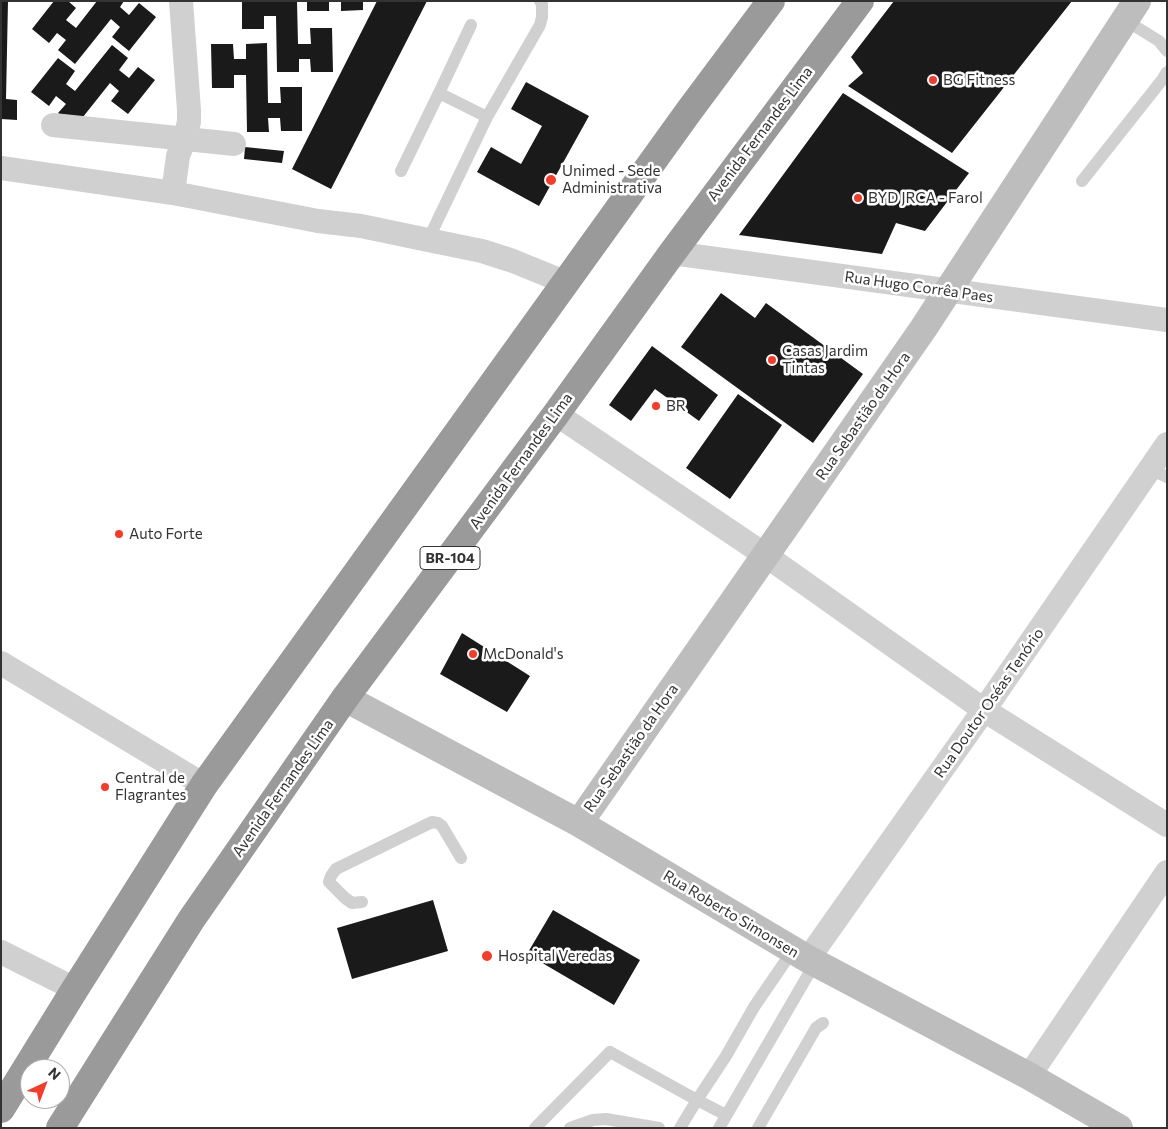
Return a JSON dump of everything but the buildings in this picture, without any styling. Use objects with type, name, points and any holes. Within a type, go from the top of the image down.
[{"type":"highway","points":[[1,1109],[204,785],[689,111],[771,1]]},
{"type":"highway","name":"Avenida Fernandes Lima","points":[[60,1128],[191,920],[345,698],[860,1]]},
{"type":"street","points":[[173,193],[178,156],[188,128],[189,110],[181,1]]},
{"type":"street","name":"Rua Sebastião da Hora","points":[[579,823],[918,337],[1131,11]]},
{"type":"street","points":[[53,125],[234,144]]},
{"type":"street","points":[[1,168],[173,193],[318,221],[361,226],[490,254],[567,283]]},
{"type":"street","name":"Rua Hugo Corrêa Paes","points":[[672,253],[1167,320]]},
{"type":"street","points":[[556,414],[765,555],[984,710],[1167,825]]},
{"type":"street","name":"Rua Doutor Oséas Tenório","points":[[805,957],[1158,473],[1167,444]]},
{"type":"street","points":[[1,663],[204,785]]},
{"type":"street","name":"Rua Roberto Simonsen","points":[[345,698],[579,823],[805,957],[1029,1076],[1119,1128]]},
{"type":"street","points":[[1029,1076],[1167,872]]},
{"type":"street","points":[[1,952],[75,989]]},
{"type":"lane","points":[[428,240],[487,117],[540,25],[542,4],[540,1]]},
{"type":"lane","points":[[1131,11],[1167,51]]},
{"type":"lane","points":[[401,171],[471,25]]},
{"type":"lane","points":[[1082,181],[1167,72]]},
{"type":"lane","points":[[439,92],[487,117]]},
{"type":"lane","points":[[362,902],[352,903],[329,882],[330,876],[336,869],[432,822],[442,826],[460,858]]},
{"type":"lane","points":[[680,1128],[696,1100],[726,1056],[754,1007],[805,957]]},
{"type":"lane","points":[[719,1128],[805,957]]},
{"type":"lane","points":[[758,1128],[816,1028],[823,1023]]},
{"type":"lane","points":[[535,1128],[610,1052],[726,1115]]},
{"type":"lane","points":[[570,1128],[593,1120],[606,1119],[659,1128]]},
{"type":"place","name":"BG Fitness","points":[[933,80]]},
{"type":"place","name":"Unimed - Sede Administrativa","points":[[551,180]]},
{"type":"place","name":"BYD JRCA - Farol","points":[[858,198]]},
{"type":"place","name":"Casas Jardim Tintas","points":[[772,360]]},
{"type":"place","name":"BR","points":[[656,406]]},
{"type":"place","name":"Auto Forte","points":[[119,534]]},
{"type":"place","name":"McDonald's","points":[[473,654]]},
{"type":"place","name":"Central de Flagrantes","points":[[105,787]]},
{"type":"place","name":"Hospital Veredas","points":[[487,956]]}]
